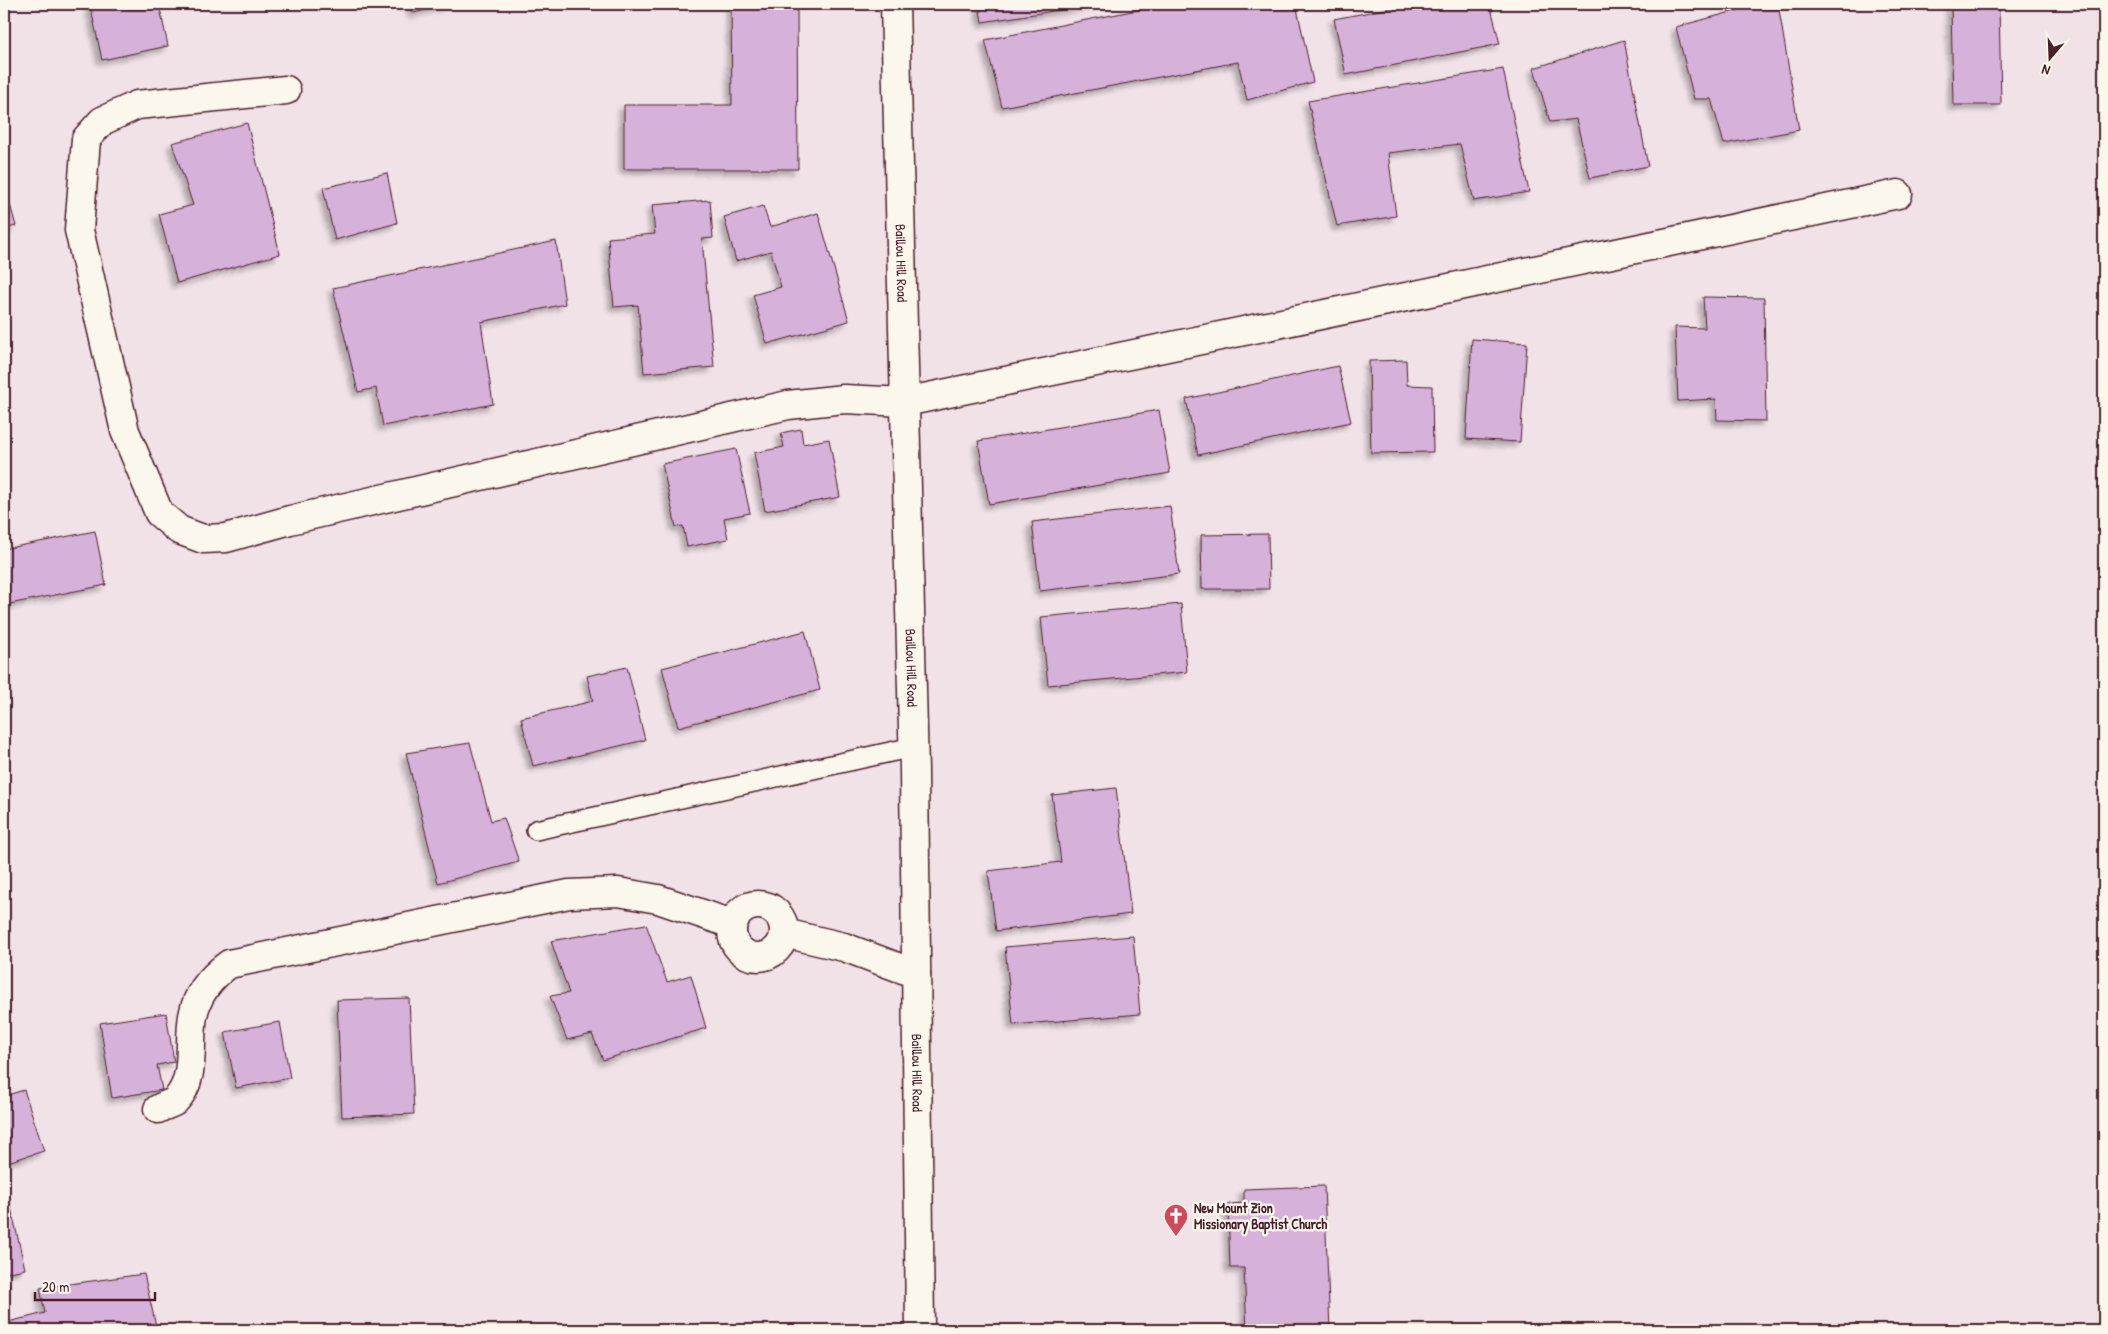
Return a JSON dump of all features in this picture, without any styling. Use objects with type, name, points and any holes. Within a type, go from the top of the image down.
[{"type":"street","name":"Baillou Hill Road","points":[[895,4],[913,747],[920,1330]]},
{"type":"street","points":[[286,90],[137,105],[102,121],[86,139],[79,230],[125,431],[159,513],[179,530],[203,539],[226,538],[290,520],[788,405],[844,399],[905,402],[1898,194]]},
{"type":"street","points":[[158,1108],[174,1102],[184,1089],[189,1072],[193,1016],[200,994],[212,976],[229,964],[569,894],[618,892],[658,898],[732,924]]},
{"type":"street","points":[[750,906],[762,906],[772,910],[782,922],[784,934],[778,948],[766,957],[753,957],[741,952],[733,941],[732,924],[739,912],[750,906]]},
{"type":"street","points":[[784,934],[844,947],[916,974]]},
{"type":"lane","points":[[536,830],[913,747]]},
{"type":"building","points":[[90,4],[159,4],[168,46],[102,60]]},
{"type":"building","points":[[411,4],[452,4],[413,13]]},
{"type":"building","points":[[731,4],[797,4],[798,169],[624,169],[624,105],[732,105]]},
{"type":"building","points":[[979,4],[1099,4],[982,22]]},
{"type":"building","points":[[1168,4],[1296,4],[1313,82],[1247,100],[1238,62],[1002,107],[985,40]]},
{"type":"building","points":[[1412,4],[1490,4],[1500,44],[1346,75],[1334,19]]},
{"type":"building","points":[[1761,4],[1778,4],[1799,130],[1724,144],[1711,99],[1694,99],[1676,27]]},
{"type":"building","points":[[1951,4],[1999,4],[2001,105],[1953,105]]},
{"type":"building","points":[[1624,40],[1648,166],[1590,178],[1576,119],[1550,122],[1534,68]]},
{"type":"building","points":[[1503,69],[1529,192],[1474,201],[1460,144],[1388,153],[1396,216],[1337,226],[1308,101]]},
{"type":"building","points":[[247,123],[280,254],[177,283],[159,214],[193,205],[172,143]]},
{"type":"building","points":[[387,173],[397,223],[335,240],[323,188]]},
{"type":"building","points":[[4,183],[16,226],[4,229]]},
{"type":"building","points":[[710,200],[713,238],[702,239],[714,367],[644,373],[638,305],[614,307],[608,238],[655,234],[652,205]]},
{"type":"building","points":[[763,206],[770,227],[818,213],[849,321],[767,344],[753,295],[781,287],[771,251],[736,261],[724,217]]},
{"type":"building","points":[[556,241],[565,304],[481,322],[493,404],[383,426],[376,388],[358,392],[333,288]]},
{"type":"building","points":[[1703,297],[1764,298],[1766,421],[1717,420],[1716,399],[1678,401],[1675,327],[1705,328]]},
{"type":"building","points":[[1472,339],[1527,343],[1520,442],[1466,439]]},
{"type":"building","points":[[1406,360],[1407,385],[1432,386],[1433,452],[1371,453],[1369,361]]},
{"type":"building","points":[[1338,366],[1351,422],[1198,455],[1186,399]]},
{"type":"building","points":[[1159,410],[1170,473],[989,504],[978,441]]},
{"type":"building","points":[[801,429],[803,444],[829,439],[840,497],[765,511],[754,453],[784,447],[781,433]]},
{"type":"building","points":[[736,449],[750,513],[724,518],[728,539],[687,547],[683,526],[676,527],[662,464]]},
{"type":"building","points":[[1170,506],[1179,574],[1040,591],[1032,522]]},
{"type":"building","points":[[95,531],[106,585],[4,605],[4,549]]},
{"type":"building","points":[[1268,534],[1269,589],[1202,589],[1201,535]]},
{"type":"building","points":[[1181,604],[1187,672],[1048,685],[1041,617]]},
{"type":"building","points":[[805,631],[820,690],[678,727],[662,668]]},
{"type":"building","points":[[627,667],[645,740],[533,766],[521,718],[593,701],[587,676]]},
{"type":"building","points":[[470,743],[491,821],[504,818],[519,862],[438,883],[406,753]]},
{"type":"building","points":[[1116,788],[1131,914],[996,931],[988,871],[1061,862],[1052,795]]},
{"type":"building","points":[[646,924],[667,982],[691,975],[706,1028],[603,1060],[592,1034],[567,1040],[550,996],[569,993],[551,941]]},
{"type":"building","points":[[1133,936],[1140,1014],[1013,1025],[1005,947]]},
{"type":"building","points":[[409,998],[414,1114],[342,1117],[337,1000]]},
{"type":"building","points":[[166,1013],[174,1062],[157,1065],[162,1090],[112,1098],[100,1023]]},
{"type":"building","points":[[280,1022],[290,1078],[236,1088],[225,1032]]},
{"type":"building","points":[[24,1090],[44,1151],[4,1163],[4,1096]]},
{"type":"building","points":[[1324,1186],[1330,1330],[1247,1330],[1244,1268],[1230,1268],[1228,1204],[1244,1203],[1244,1189]]},
{"type":"building","points":[[9,1199],[25,1269],[4,1273],[4,1201]]},
{"type":"building","points":[[4,1273],[10,1287],[4,1288]]},
{"type":"building","points":[[144,1274],[156,1326],[130,1330],[4,1330],[4,1323],[45,1313],[40,1288]]},
{"type":"place","name":"New Mount Zion Missionary Baptist Church","points":[[1176,1237]]}]
